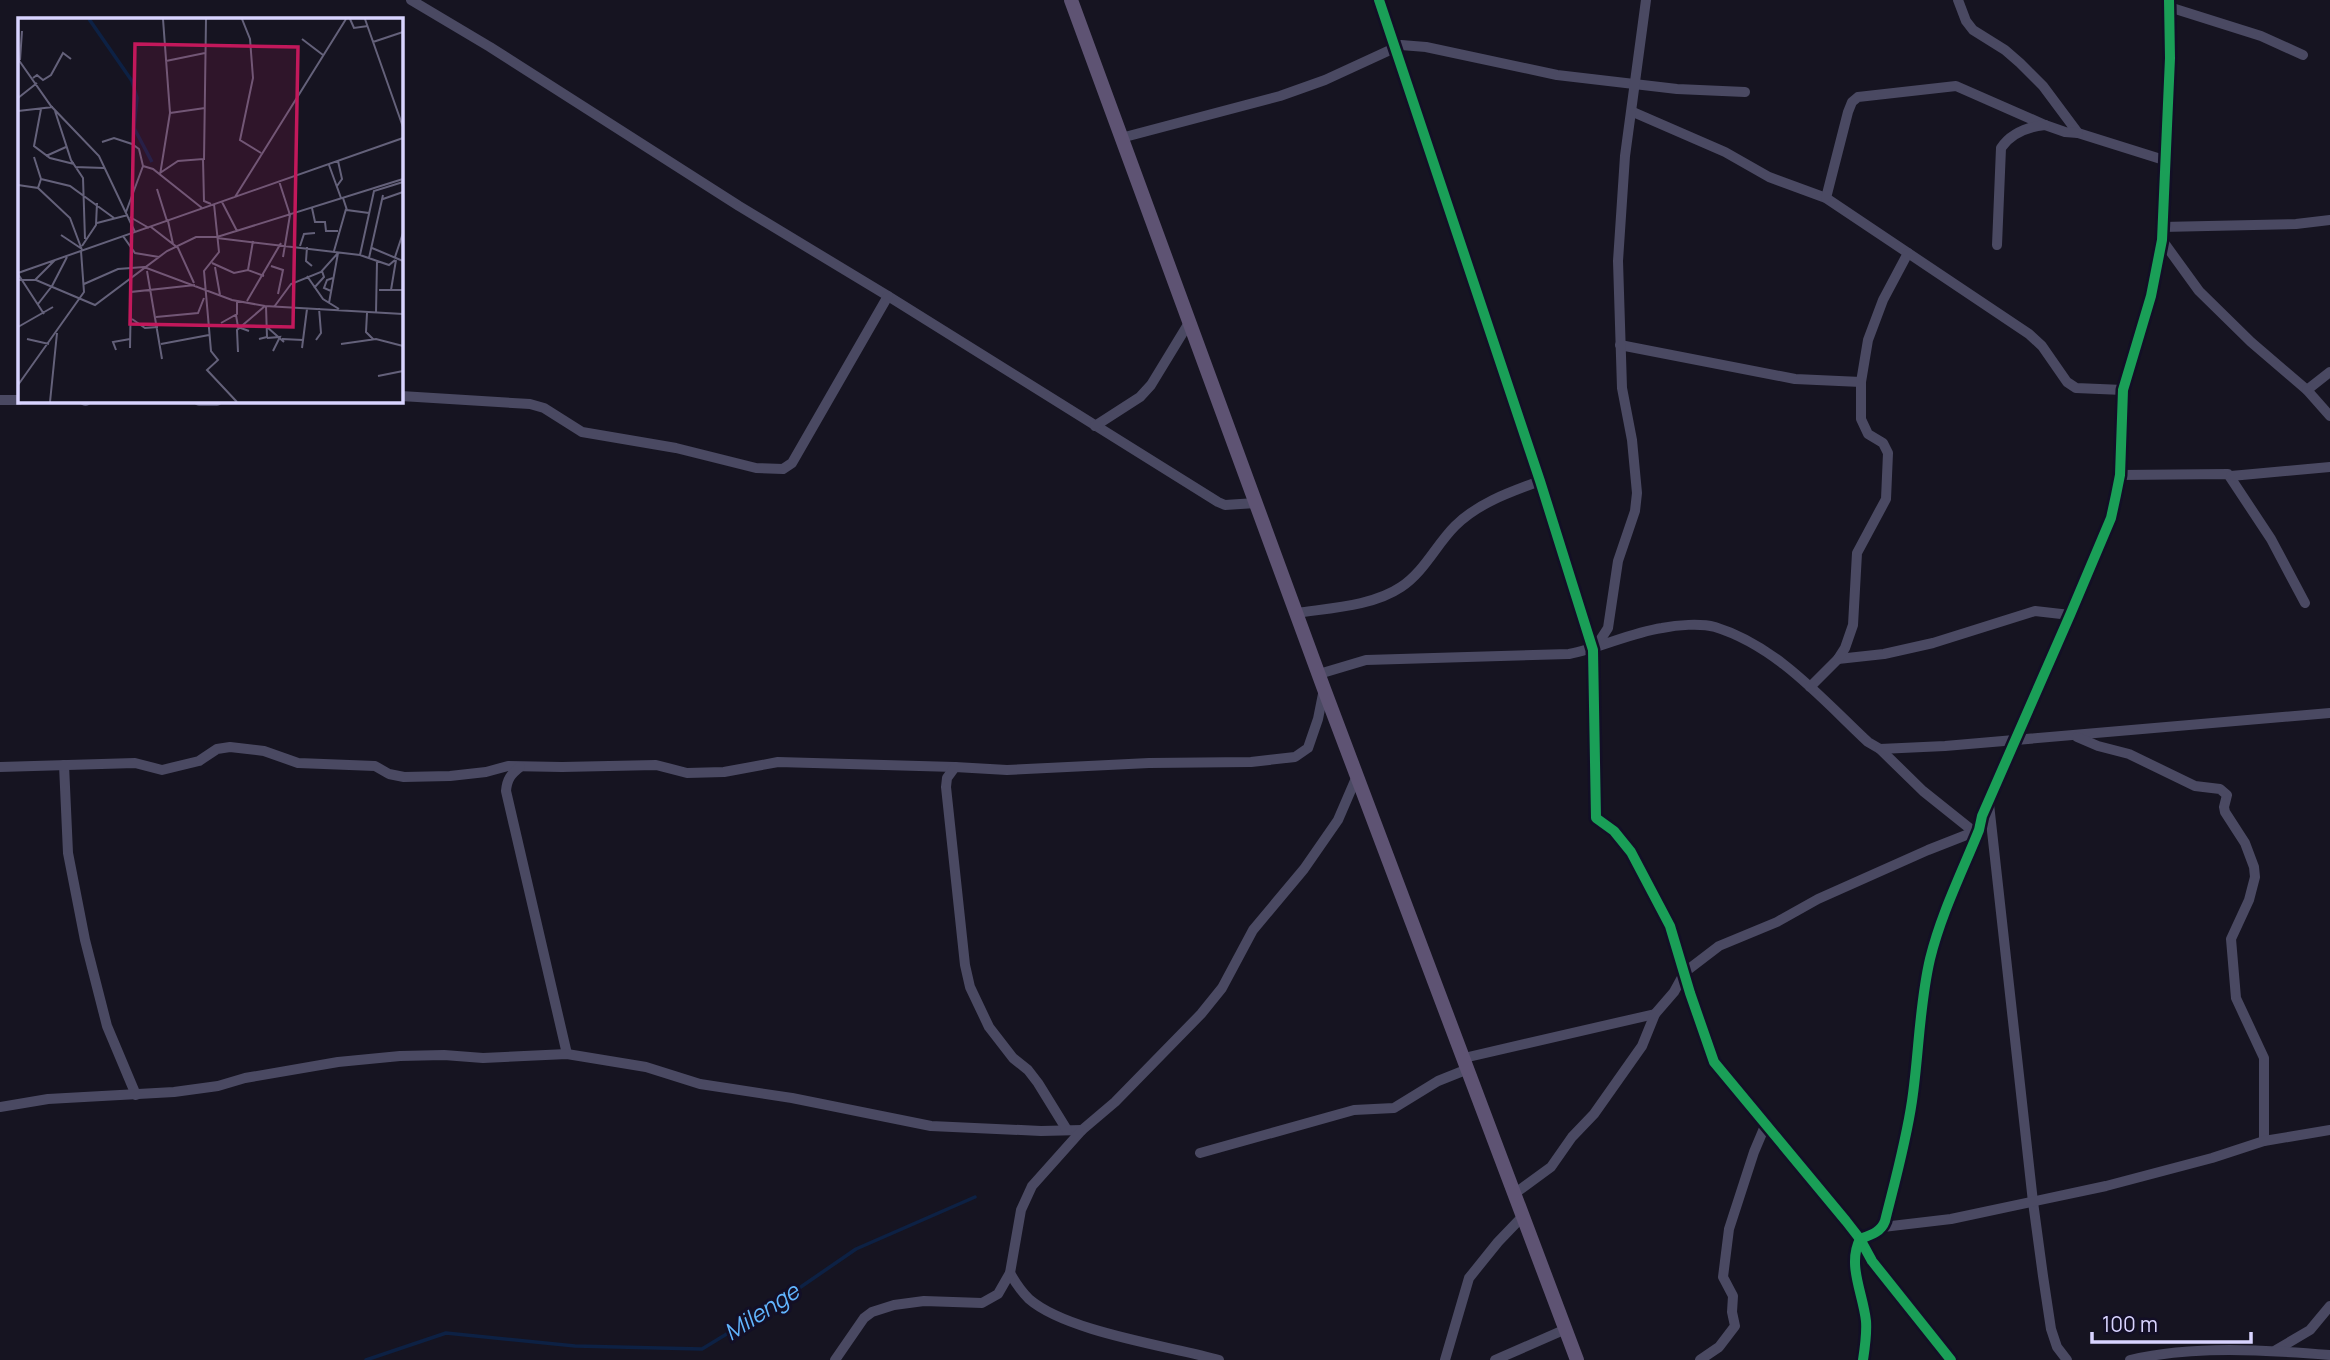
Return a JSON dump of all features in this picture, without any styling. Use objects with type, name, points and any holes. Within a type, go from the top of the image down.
[{"type":"main road","points":[[1071,0],[1324,689],[1577,1360]]},
{"type":"street","points":[[411,0],[1218,502],[1225,505],[1256,503]]},
{"type":"street","points":[[1379,0],[1541,481],[1594,650],[1596,818],[1614,831],[1631,852],[1670,926],[1714,1062],[1860,1239],[1872,1261],[1951,1360]]},
{"type":"street","points":[[1594,650],[1608,628],[1618,561],[1635,511],[1637,493],[1632,439],[1622,388],[1618,261],[1625,156],[1646,0]]},
{"type":"street","points":[[1958,0],[1966,21],[1973,30],[2020,63],[2043,86],[2078,133]]},
{"type":"street","points":[[1883,1227],[1912,1103],[1922,997],[1942,921],[1976,830],[2110,518],[2120,475],[2123,390],[2151,296],[2162,240],[2170,58],[2169,4],[2261,36],[2303,55]]},
{"type":"street","points":[[1121,138],[1280,96],[1401,46],[1426,47],[1558,75],[1677,89],[1745,92]]},
{"type":"street","points":[[1826,198],[1852,102],[1858,97],[1939,86],[1956,86],[2064,132],[2078,133],[2164,160]]},
{"type":"street","points":[[1633,112],[1726,152],[1769,177],[1826,198],[2029,334],[2042,346],[2067,383],[2076,388],[2123,390]]},
{"type":"street","points":[[1997,244],[2001,148],[2020,132],[2045,125]]},
{"type":"street","points":[[2162,227],[2295,224],[2330,220]]},
{"type":"street","points":[[2162,240],[2199,292],[2307,390],[2330,416]]},
{"type":"street","points":[[1810,687],[1838,659],[1845,648],[1853,625],[1857,553],[1886,499],[1888,453],[1883,443],[1868,434],[1861,419],[1861,382],[1868,340],[1883,300],[1908,253]]},
{"type":"street","points":[[402,396],[530,404],[544,408],[582,432],[676,448],[756,468],[783,469],[792,463],[888,296]]},
{"type":"street","points":[[1095,426],[1140,397],[1152,386],[1190,321]]},
{"type":"street","points":[[1620,345],[1795,379],[1861,382]]},
{"type":"street","points":[[2307,390],[2330,372]]},
{"type":"street","points":[[0,400],[18,400]]},
{"type":"street","points":[[2120,475],[2222,472],[2231,476],[2330,467]]},
{"type":"street","points":[[2231,476],[2271,539],[2305,603]]},
{"type":"street","points":[[1297,613],[1369,600],[1395,591],[1412,578],[1454,528],[1473,512],[1494,499],[1541,481]]},
{"type":"street","points":[[1838,659],[1884,654],[2035,611],[2070,615]]},
{"type":"street","points":[[1319,674],[1366,660],[1569,654],[1594,650],[1635,633],[1665,627],[1713,626],[1766,650],[1868,742],[1880,749],[1923,791],[1976,830]]},
{"type":"street","points":[[0,768],[135,764],[162,770],[199,761],[217,749],[248,747],[291,762],[375,766],[389,774],[404,777],[450,776],[486,772],[508,766],[656,765],[687,773],[724,772],[778,762],[1007,770],[1149,763],[1251,762],[1295,757],[1308,748],[1324,689]]},
{"type":"street","points":[[1880,749],[2330,713]]},
{"type":"street","points":[[2074,735],[2098,746],[2129,754],[2195,786],[2220,789],[2227,795],[2225,812],[2245,843],[2254,867],[2255,877],[2249,900],[2231,939],[2236,998],[2264,1058],[2264,1140]]},
{"type":"street","points":[[64,765],[68,853],[85,940],[107,1026],[136,1095]]},
{"type":"street","points":[[520,767],[511,774],[506,791],[567,1054]]},
{"type":"street","points":[[955,767],[947,778],[946,787],[965,965],[970,987],[989,1027],[1013,1058],[1038,1083],[1067,1130]]},
{"type":"street","points":[[835,1360],[864,1318],[872,1312],[894,1304],[923,1301],[982,1303],[998,1294],[1010,1273],[1021,1210],[1032,1186],[1082,1130],[1115,1102],[1201,1014],[1222,988],[1253,930],[1304,869],[1338,820],[1357,776]]},
{"type":"street","points":[[1989,804],[2033,1202],[2051,1329],[2057,1347],[2067,1360]]},
{"type":"street","points":[[1514,1194],[1551,1167],[1572,1137],[1594,1114],[1642,1046],[1655,1014],[1675,992],[1685,972],[1719,946],[1777,922],[1818,899],[1976,830]]},
{"type":"street","points":[[1200,1153],[1354,1110],[1394,1108],[1466,1063],[1655,1014]]},
{"type":"street","points":[[0,1107],[48,1099],[136,1095],[218,1087],[245,1078],[366,1059],[400,1056],[482,1058],[567,1054],[646,1068],[700,1084],[792,1097],[931,1126],[1082,1130]]},
{"type":"street","points":[[1700,1360],[1719,1347],[1735,1326],[1732,1296],[1723,1276],[1729,1229],[1754,1152],[1766,1126]]},
{"type":"street","points":[[1863,1360],[1866,1322],[1854,1259],[1855,1249],[1860,1239],[1883,1227],[1951,1219],[2033,1202],[2120,1183],[2212,1158],[2264,1140],[2330,1130]]},
{"type":"street","points":[[1445,1360],[1469,1278],[1523,1216]]},
{"type":"street","points":[[1010,1273],[1029,1299],[1058,1315],[1125,1337],[1219,1360]]},
{"type":"street","points":[[2273,1351],[2310,1330],[2330,1306]]},
{"type":"street","points":[[1495,1360],[1566,1329]]},
{"type":"street","points":[[2130,1360],[2164,1353],[2273,1351],[2330,1355]]},
{"type":"waterway","name":"Milenge","points":[[366,1360],[446,1333],[575,1346],[702,1349],[776,1304],[856,1249],[975,1197]]},
{"type":"cycle path","points":[[1379,0],[1540,481],[1593,650],[1596,818],[1614,831],[1631,852],[1670,926],[1714,1062],[1846,1221],[1872,1261],[1951,1360]]},
{"type":"cycle path","points":[[1863,1360],[1866,1321],[1855,1269],[1856,1249],[1860,1239],[1878,1230],[1885,1221],[1910,1116],[1924,994],[1935,942],[1982,816],[2111,518],[2120,475],[2123,390],[2151,296],[2162,240],[2170,58],[2169,0]]}]
